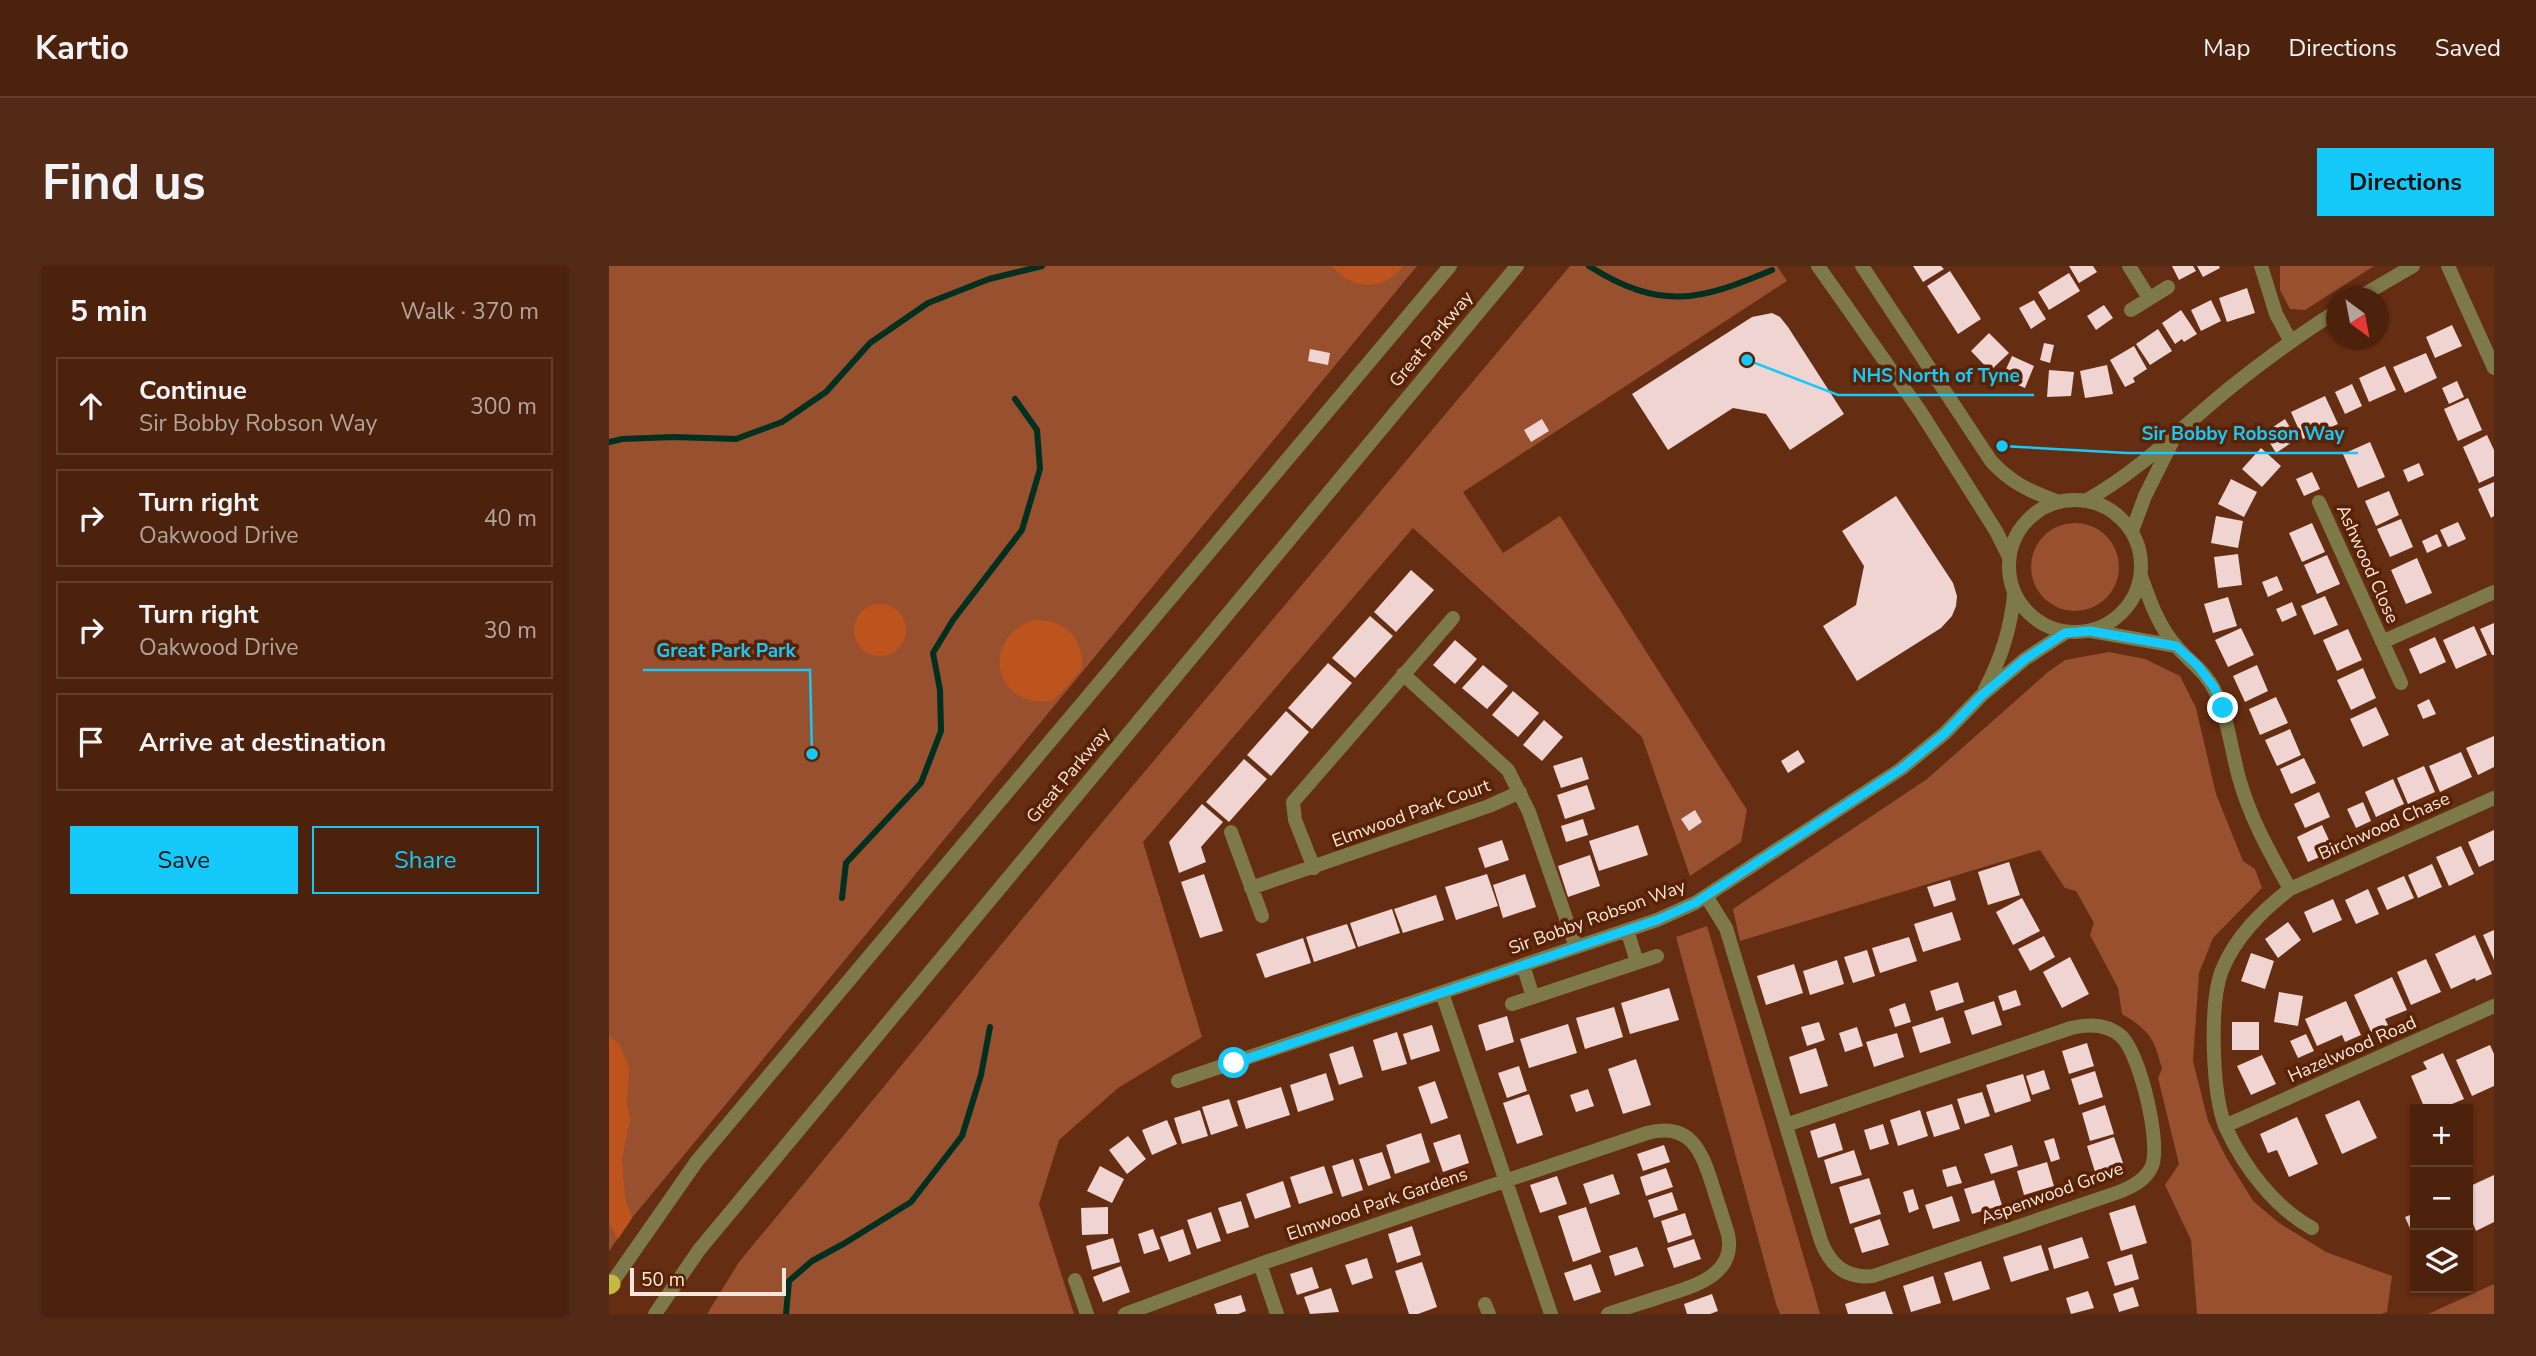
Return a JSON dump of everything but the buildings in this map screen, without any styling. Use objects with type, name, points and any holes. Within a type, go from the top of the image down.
[{"type":"street","name":"Great Parkway","points":[[610,1285],[706,1150],[1450,266]]},
{"type":"street","name":"Great Parkway","points":[[655,1314],[699,1250],[1517,266]]},
{"type":"street","points":[[1818,266],[1920,411],[1996,531],[2009,557]]},
{"type":"street","points":[[1863,266],[1991,461],[2024,489],[2059,502]]},
{"type":"street","points":[[2129,266],[2149,298]]},
{"type":"street","points":[[2261,266],[2276,314],[2291,342]]},
{"type":"street","points":[[2377,287],[2413,266]]},
{"type":"street","points":[[2448,266],[2494,368]]},
{"type":"street","points":[[2130,310],[2168,287]]},
{"type":"street","points":[[2087,500],[2106,489],[2174,437],[2231,387],[2326,318]]},
{"type":"street","points":[[2132,531],[2142,503],[2174,437]]},
{"type":"street","points":[[2090,631],[2119,615],[2129,603],[2141,576],[2142,561],[2132,531],[2120,516],[2105,506],[2087,500],[2059,502],[2028,522],[2019,533],[2009,557],[2008,570],[2014,594],[2034,620],[2065,633],[2090,631],[2176,646]]},
{"type":"street","name":"Ashwood Close","points":[[2319,502],[2401,683]]},
{"type":"street","points":[[2141,576],[2157,618],[2176,646],[2198,666],[2214,687],[2223,708],[2239,779],[2252,820],[2290,889]]},
{"type":"street","name":"Ashwood Close","points":[[2382,642],[2494,592]]},
{"type":"street","name":"Sir Bobby Robson Way","points":[[1981,696],[2005,644],[2013,616],[2014,594]]},
{"type":"street","points":[[1314,868],[1295,820],[1293,802],[1453,618]]},
{"type":"street","name":"Sir Bobby Robson Way","points":[[1178,1081],[1673,914],[1706,896],[1901,769],[2040,647],[2065,633]]},
{"type":"street","name":"Elmwood Park Court","points":[[1403,674],[1508,770],[1520,792],[1576,947]]},
{"type":"street","name":"Elmwood Park Court","points":[[1251,888],[1489,806],[1520,792]]},
{"type":"street","name":"Birchwood Chase","points":[[2225,1126],[2213,1045],[2214,1018],[2221,971],[2247,929],[2266,908],[2290,889],[2494,798]]},
{"type":"street","points":[[1231,832],[1262,916]]},
{"type":"street","name":"Aspenwood Grove","points":[[1706,896],[1726,928],[1823,1248],[1837,1268],[1859,1276],[1881,1273],[2129,1188],[2148,1172],[2155,1149],[2154,1128],[2133,1053],[2116,1032],[2095,1025],[2071,1028],[1786,1125]]},
{"type":"street","points":[[1627,930],[1637,962]]},
{"type":"street","points":[[1512,1004],[1657,956]]},
{"type":"street","points":[[1523,965],[1533,997]]},
{"type":"street","points":[[1441,993],[1551,1314]]},
{"type":"street","name":"Hazelwood Road","points":[[2225,1126],[2494,1006]]},
{"type":"street","points":[[2225,1126],[2244,1160],[2271,1195],[2312,1228]]},
{"type":"street","name":"Elmwood Park Gardens","points":[[1125,1314],[1260,1264],[1658,1130],[1669,1130],[1686,1136],[1699,1148],[1705,1161],[1728,1234],[1729,1245],[1723,1264],[1714,1276],[1699,1284],[1608,1314]]},
{"type":"street","points":[[1260,1264],[1277,1314]]},
{"type":"street","points":[[1075,1280],[1087,1314]]},
{"type":"shaded area","points":[[609,266],[1417,266],[632,1218],[609,1251]]},
{"type":"shaded area","points":[[1332,266],[1403,266],[1387,280],[1367,285],[1348,280]]},
{"type":"shaded area","points":[[1570,266],[1777,266],[1787,281],[1463,492],[1503,553],[1560,516],[1747,810],[1741,842],[1690,876],[1642,737],[1413,528],[1143,842],[1202,1037],[1118,1088],[1059,1140],[1039,1204],[1074,1314],[707,1314],[739,1262],[1104,820]]},
{"type":"shaded area","points":[[2280,266],[2374,266],[2341,287],[2326,287],[2326,297],[2305,310],[2290,309],[2280,290]]},
{"type":"shaded area","points":[[2066,523],[2084,523],[2100,530],[2112,542],[2119,558],[2119,576],[2112,592],[2100,604],[2084,611],[2066,611],[2050,604],[2038,592],[2031,576],[2031,558],[2038,542],[2050,530]]},
{"type":"shaded area","points":[[880,604],[899,611],[906,630],[899,649],[880,656],[861,649],[854,630],[861,611]]},
{"type":"shaded area","points":[[1032,620],[1048,621],[1068,630],[1077,642],[1081,654],[1080,670],[1053,701],[1034,701],[1018,695],[1007,685],[1001,672],[1000,658],[1004,643],[1015,630]]},
{"type":"shaded area","points":[[2109,652],[2145,659],[2180,676],[2196,708],[2216,794],[2243,861],[2255,869],[2262,888],[2213,938],[2199,973],[2193,1061],[2208,1121],[2253,1201],[2279,1223],[2326,1252],[2392,1276],[2387,1312],[2197,1314],[2191,1240],[2165,1185],[2179,1164],[2158,1078],[2162,1069],[2156,1050],[2145,1031],[2122,1014],[2118,988],[2090,935],[2094,923],[2076,891],[2065,888],[2040,850],[1740,941],[1733,909],[1927,779],[2065,660]]},
{"type":"shaded area","points":[[1707,926],[1820,1314],[1780,1314],[1776,1304],[1676,937]]},
{"type":"shaded area","points":[[609,1035],[619,1044],[629,1067],[627,1105],[630,1119],[622,1159],[625,1198],[632,1218],[618,1239],[609,1223]]},
{"type":"shaded area","points":[[2494,1284],[2494,1314],[2428,1314]]},
{"type":"waterway","points":[[609,442],[674,437],[736,439],[782,422],[826,392],[870,343],[928,303],[989,279],[1042,266]]},
{"type":"waterway","points":[[1589,266],[1637,290],[1680,296],[1723,289],[1772,270]]},
{"type":"waterway","points":[[842,898],[846,863],[921,783],[941,731],[940,690],[933,653],[953,620],[1022,530],[1040,469],[1037,430],[1015,399]]},
{"type":"waterway","points":[[786,1314],[789,1281],[812,1261],[911,1202],[962,1136],[981,1075],[990,1027]]},
{"type":"place","name":"NHS North of Tyne","points":[[1747,360]]},
{"type":"place","name":"Sir Bobby Robson Way","points":[[2002,446]]},
{"type":"place","name":"Great Park Park","points":[[812,754]]},
{"type":"route","points":[[1234,1063],[1657,920],[1695,903],[1901,769],[1945,733],[1981,696],[2025,659],[2065,633],[2090,631],[2176,646],[2198,666],[2214,687],[2223,708]]}]
